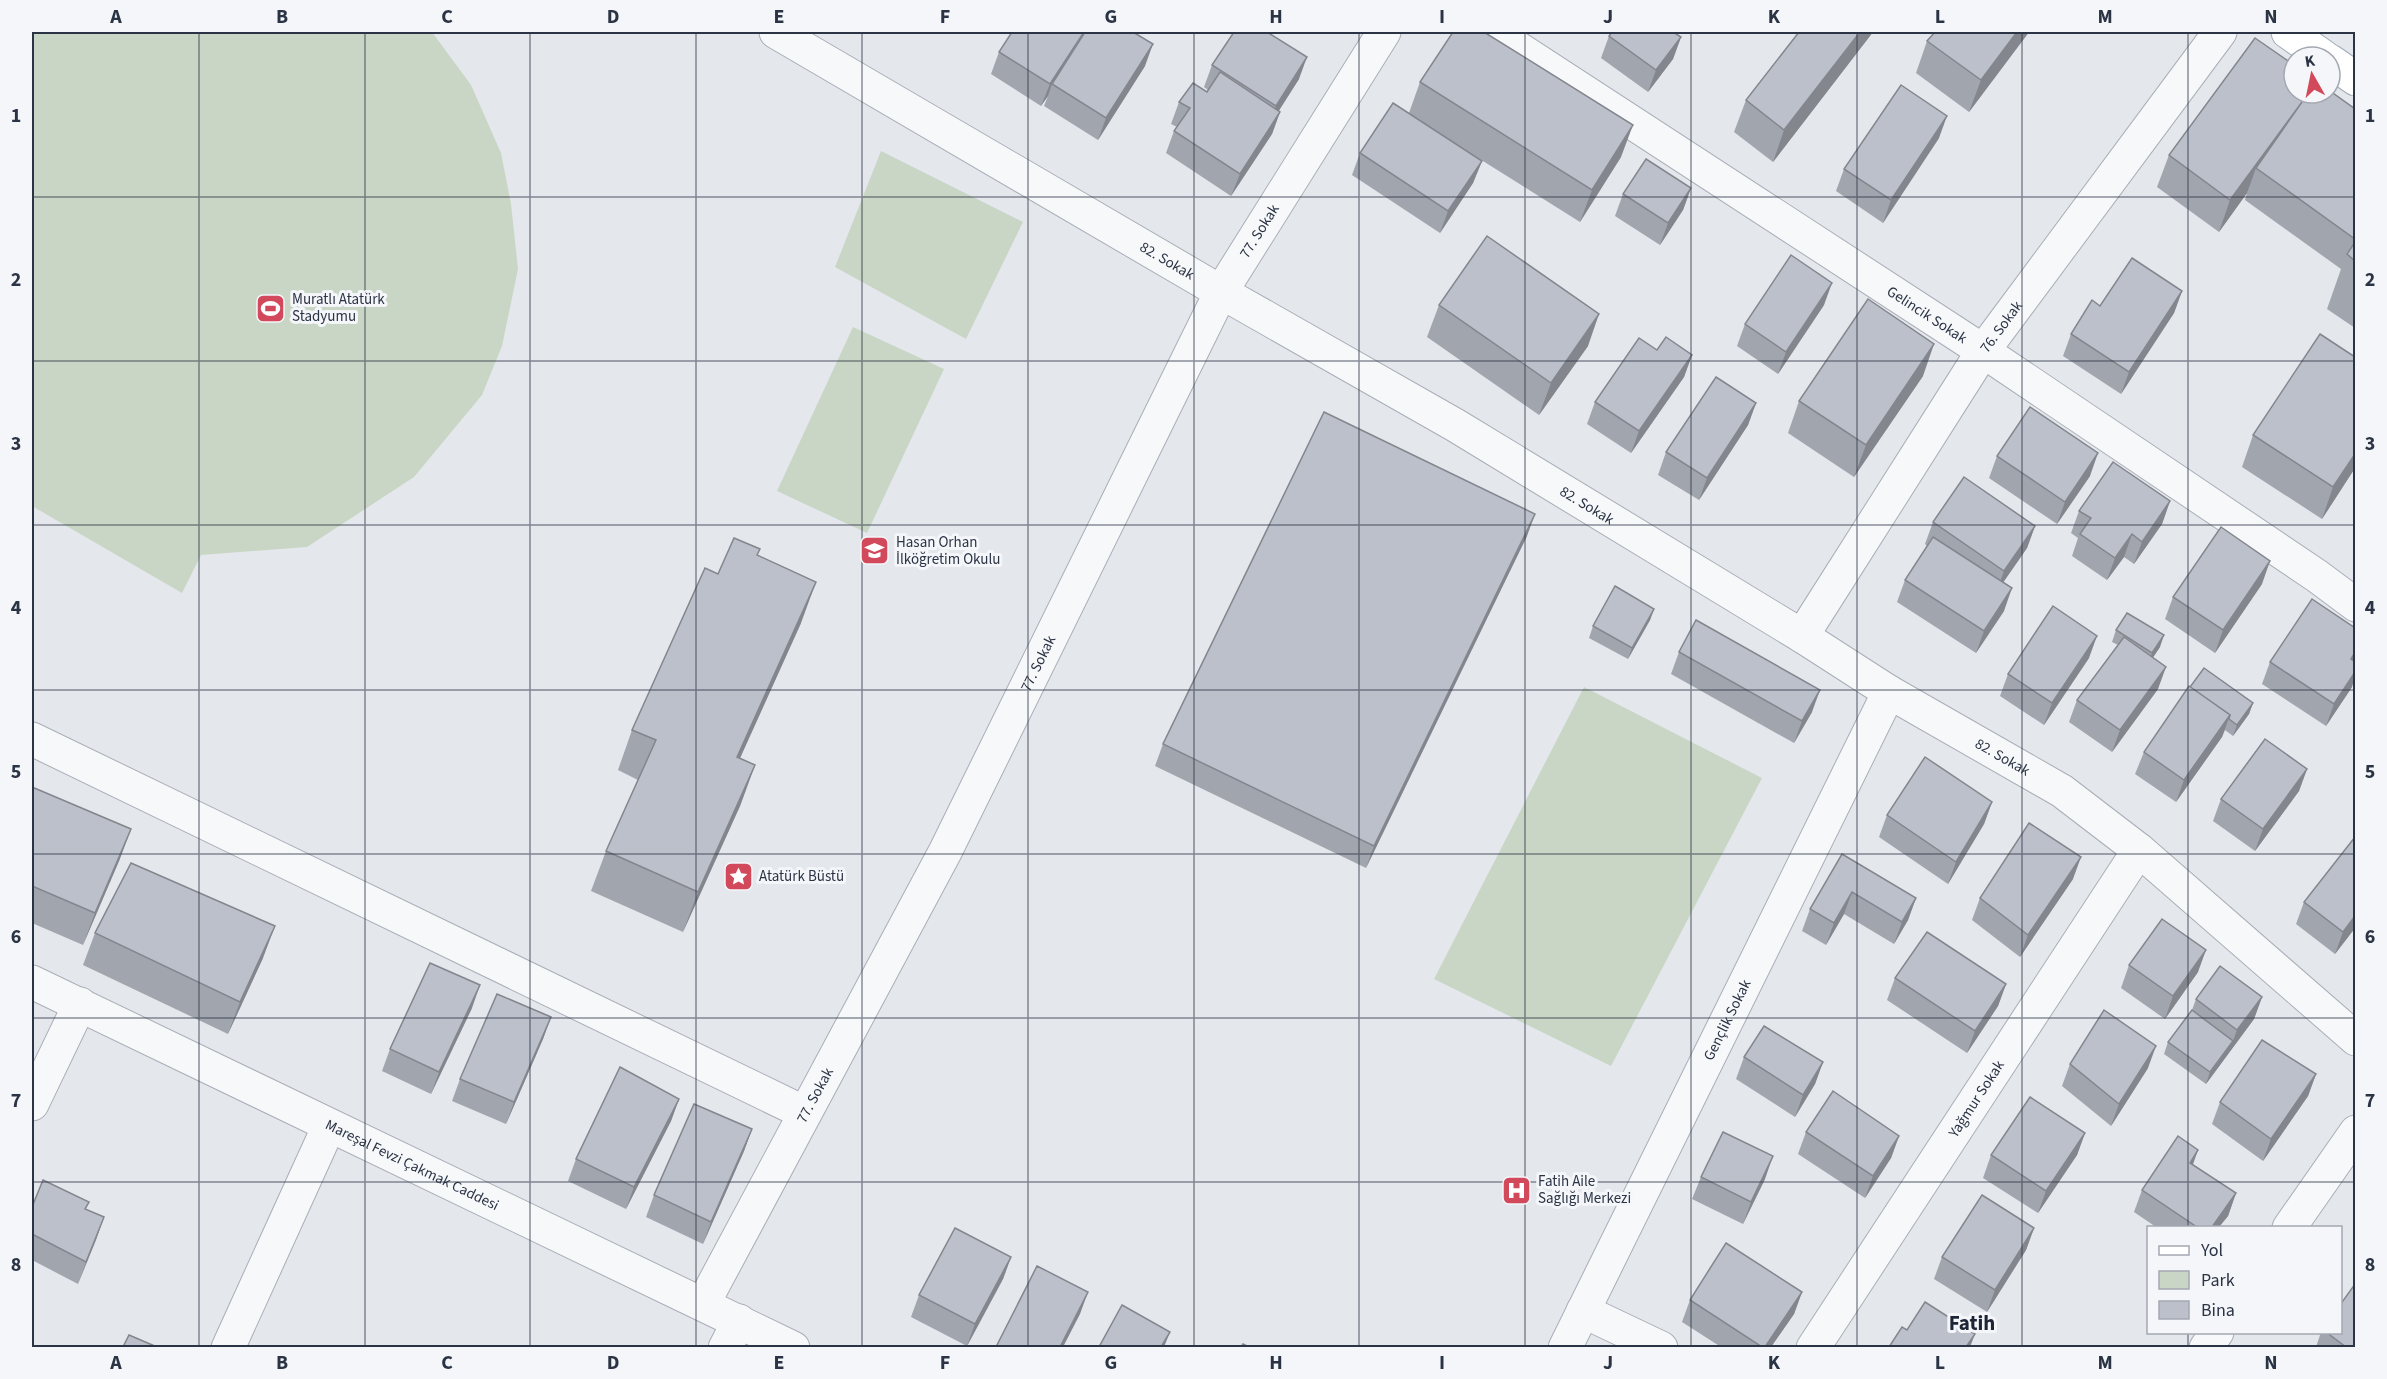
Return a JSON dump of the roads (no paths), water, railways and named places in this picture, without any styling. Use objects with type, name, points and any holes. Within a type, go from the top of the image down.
[{"type":"main road","points":[[2288,32],[2307,45]]},
{"type":"main road","points":[[2342,70],[2355,79]]},
{"type":"street","name":"82. Sokak","points":[[776,32],[1221,292],[1455,425],[1802,636],[1889,692],[2062,792],[2139,850],[2355,1039]]},
{"type":"street","name":"77. Sokak","points":[[703,1304],[945,852],[1221,292],[1384,32]]},
{"type":"street","name":"Gelincik Sokak","points":[[1493,32],[1983,351],[2317,576],[2355,605]]},
{"type":"street","name":"76. Sokak","points":[[1802,636],[1983,351],[2220,32]]},
{"type":"street","name":"Gençlik Sokak","points":[[1564,1347],[1889,692]]},
{"type":"street","points":[[32,739],[805,1113]]},
{"type":"street","name":"Yağmur Sokak","points":[[1814,1347],[2139,850]]},
{"type":"street","name":"Mareşal Fevzi Çakmak Caddesi","points":[[32,982],[703,1304],[732,1334],[794,1347]]},
{"type":"street","points":[[32,1104],[80,1004]]},
{"type":"street","points":[[228,1347],[329,1126]]},
{"type":"street","points":[[2290,1226],[2355,1132]]},
{"type":"street","points":[[1583,1311],[1661,1347]]},
{"type":"street","points":[[2206,1347],[2216,1334]]},
{"type":"place","name":"Muratlı Atatürk Stadyumu","points":[[271,308]]},
{"type":"place","name":"Hasan Orhan İlköğretim Okulu","points":[[875,551]]},
{"type":"place","name":"Atatürk Büstü","points":[[738,876]]},
{"type":"place","name":"Fatih Aile Sağlığı Merkezi","points":[[1517,1190]]},
{"type":"district","name":"Fatih","points":[[1972,1323]]}]
